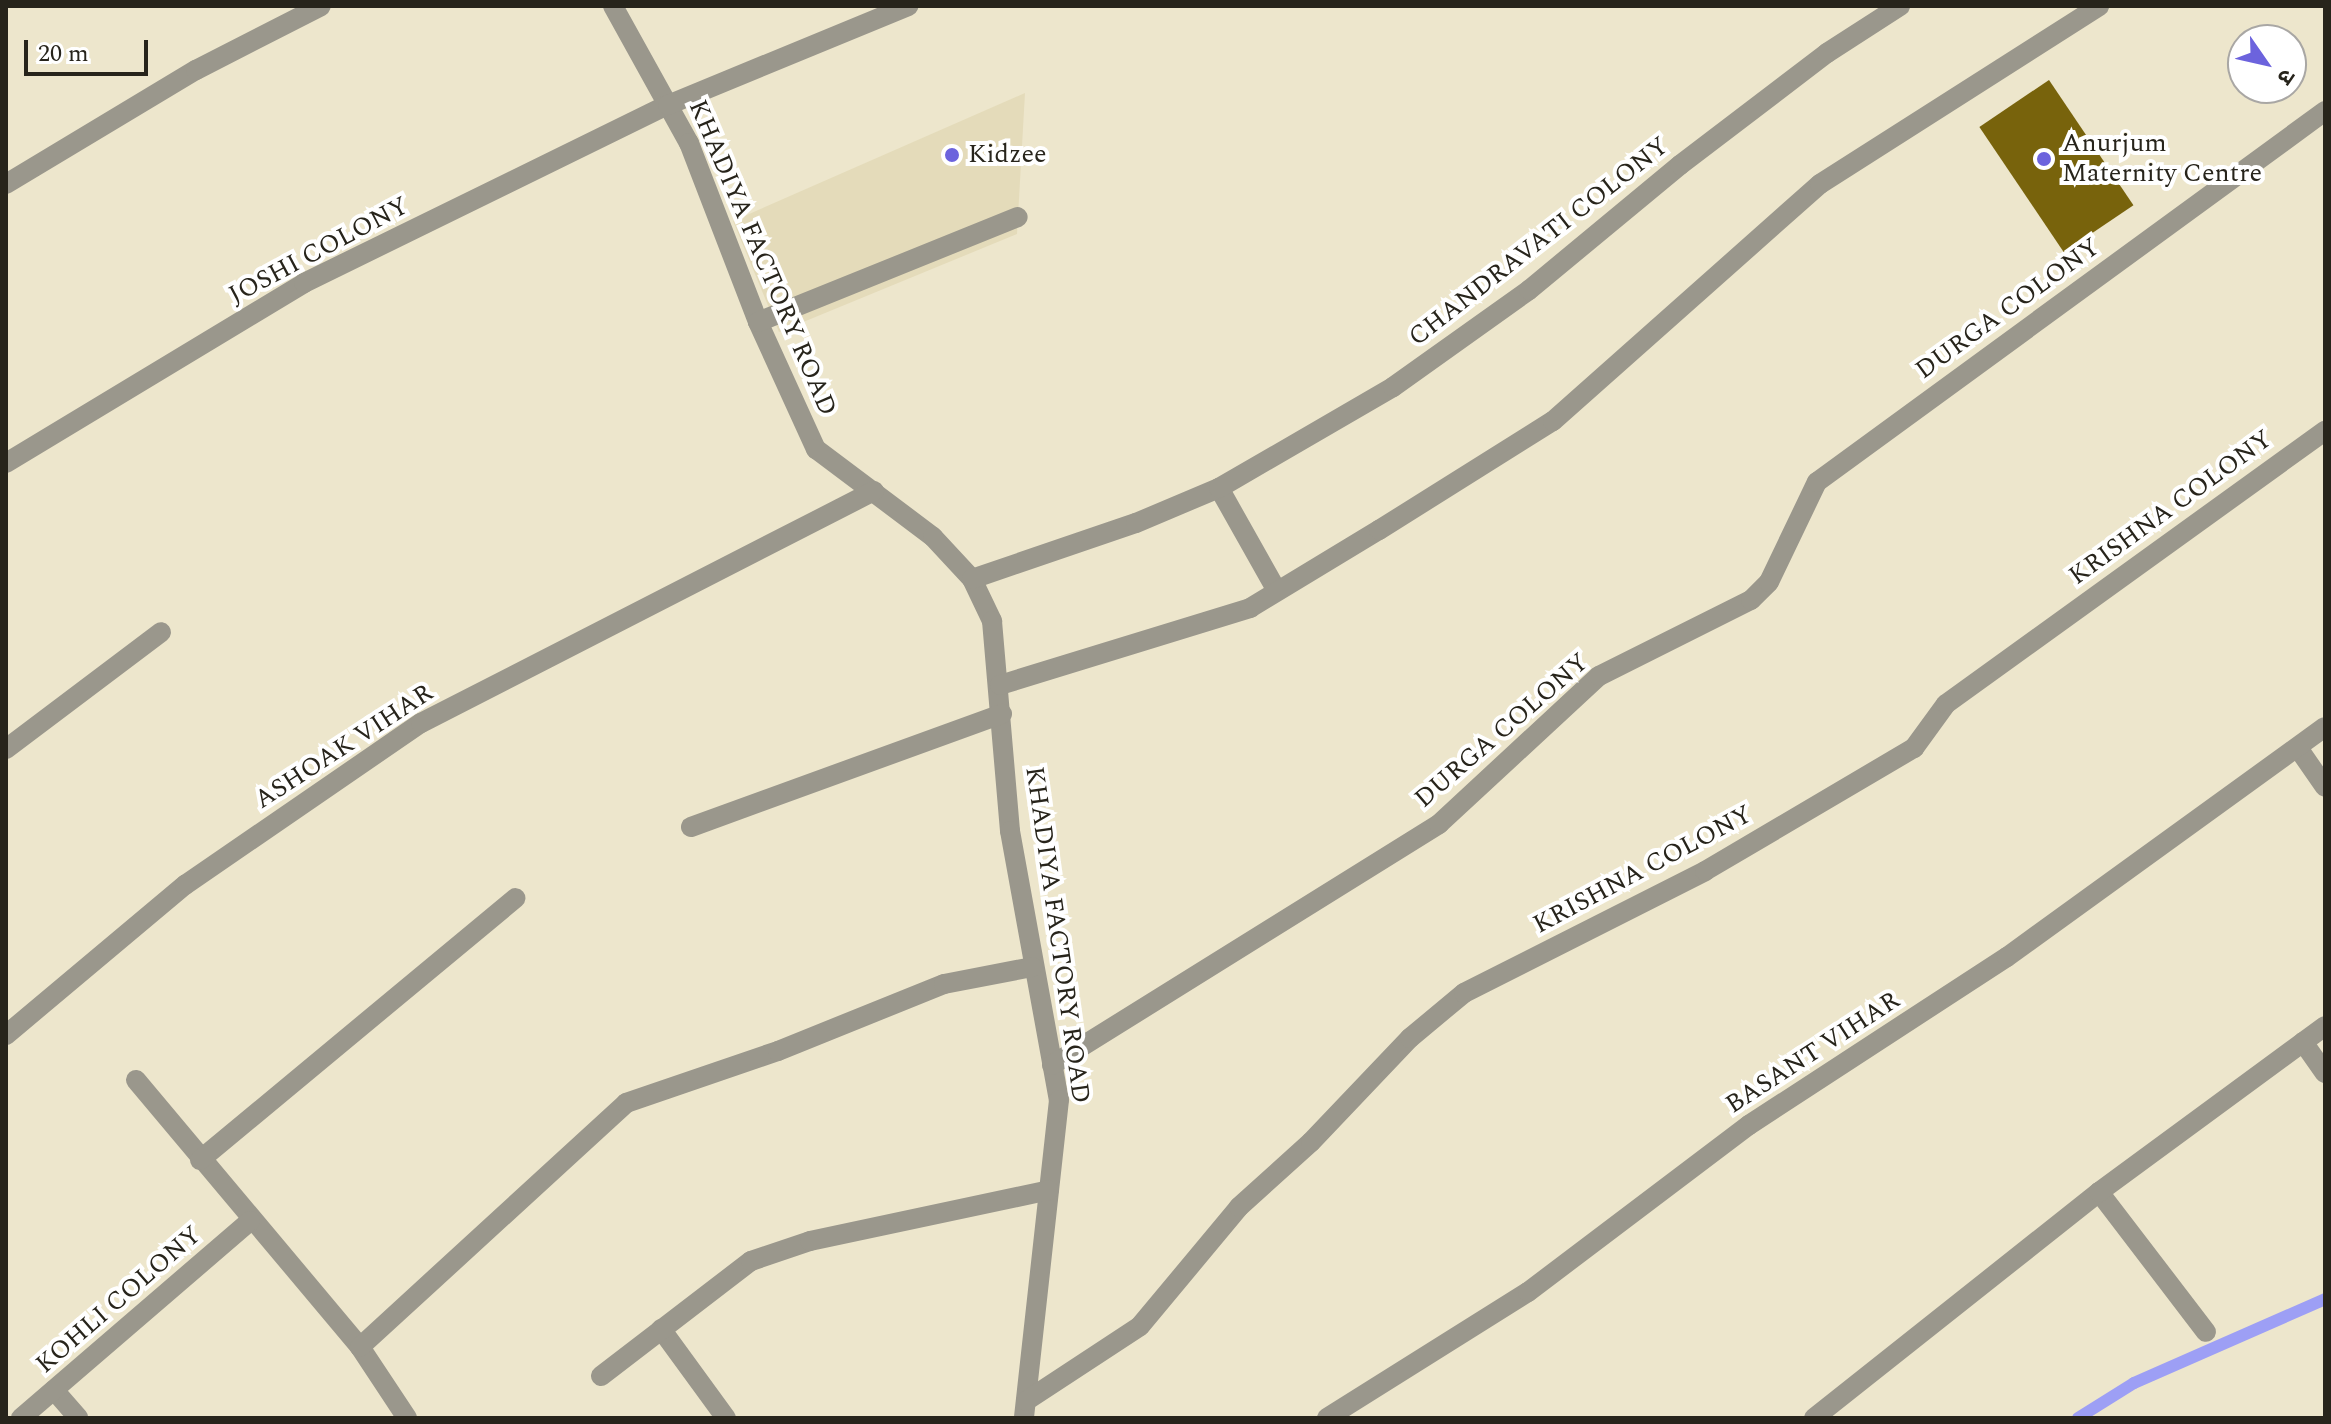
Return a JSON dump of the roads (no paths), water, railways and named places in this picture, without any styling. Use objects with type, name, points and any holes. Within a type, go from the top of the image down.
[{"type":"street","points":[[6,184],[196,70],[321,6]]},
{"type":"street","name":"KHADIYA FACTORY ROAD","points":[[613,6],[689,143],[758,322],[816,449],[933,537],[972,579],[992,621],[1000,685],[1010,831],[1032,967],[1059,1100],[1025,1410]]},
{"type":"street","name":"JOSHI COLONY","points":[[6,463],[304,283],[668,105],[908,6]]},
{"type":"street","name":"CHANDRAVATI COLONY","points":[[972,579],[1136,523],[1219,488],[1393,387],[1529,290],[1827,53],[1900,6]]},
{"type":"street","points":[[1000,685],[1250,608],[1553,421],[1820,184],[2099,6]]},
{"type":"street","name":"DURGA COLONY","points":[[1052,1065],[1439,824],[1599,676],[1751,600],[1769,582],[1817,482],[2325,111]]},
{"type":"street","points":[[758,322],[1018,217]]},
{"type":"street","name":"KRISHNA COLONY","points":[[1025,1410],[1140,1326],[1239,1207],[1311,1142],[1410,1038],[1464,993],[1705,871],[1914,748],[1946,704],[2325,431]]},
{"type":"street","points":[[1219,488],[1277,591]]},
{"type":"street","name":"ASHOAK VIHAR","points":[[6,1035],[185,885],[421,723],[874,491]]},
{"type":"street","points":[[6,749],[161,632]]},
{"type":"street","points":[[691,827],[1002,714]]},
{"type":"street","name":"BASANT VIHAR","points":[[1327,1418],[1528,1292],[1749,1125],[2007,957],[2325,727]]},
{"type":"street","points":[[2298,748],[2325,787]]},
{"type":"street","points":[[200,1160],[516,898]]},
{"type":"street","points":[[360,1347],[626,1103],[778,1051],[944,984],[1032,967]]},
{"type":"street","points":[[1814,1418],[2099,1192],[2325,1026]]},
{"type":"street","points":[[2303,1042],[2325,1073]]},
{"type":"street","points":[[136,1080],[250,1221],[360,1347],[407,1418]]},
{"type":"street","points":[[601,1376],[751,1261],[810,1241],[1049,1190]]},
{"type":"street","points":[[2099,1192],[2206,1332]]},
{"type":"street","name":"KOHLI COLONY","points":[[21,1418],[250,1221]]},
{"type":"street","points":[[661,1329],[726,1418]]},
{"type":"street","points":[[54,1390],[78,1418]]},
{"type":"waterway","points":[[2078,1418],[2134,1383],[2325,1299]]},
{"type":"place","name":"Kidzee","points":[[952,155]]},
{"type":"place","name":"Anurjum Maternity Centre","points":[[2044,159]]}]
